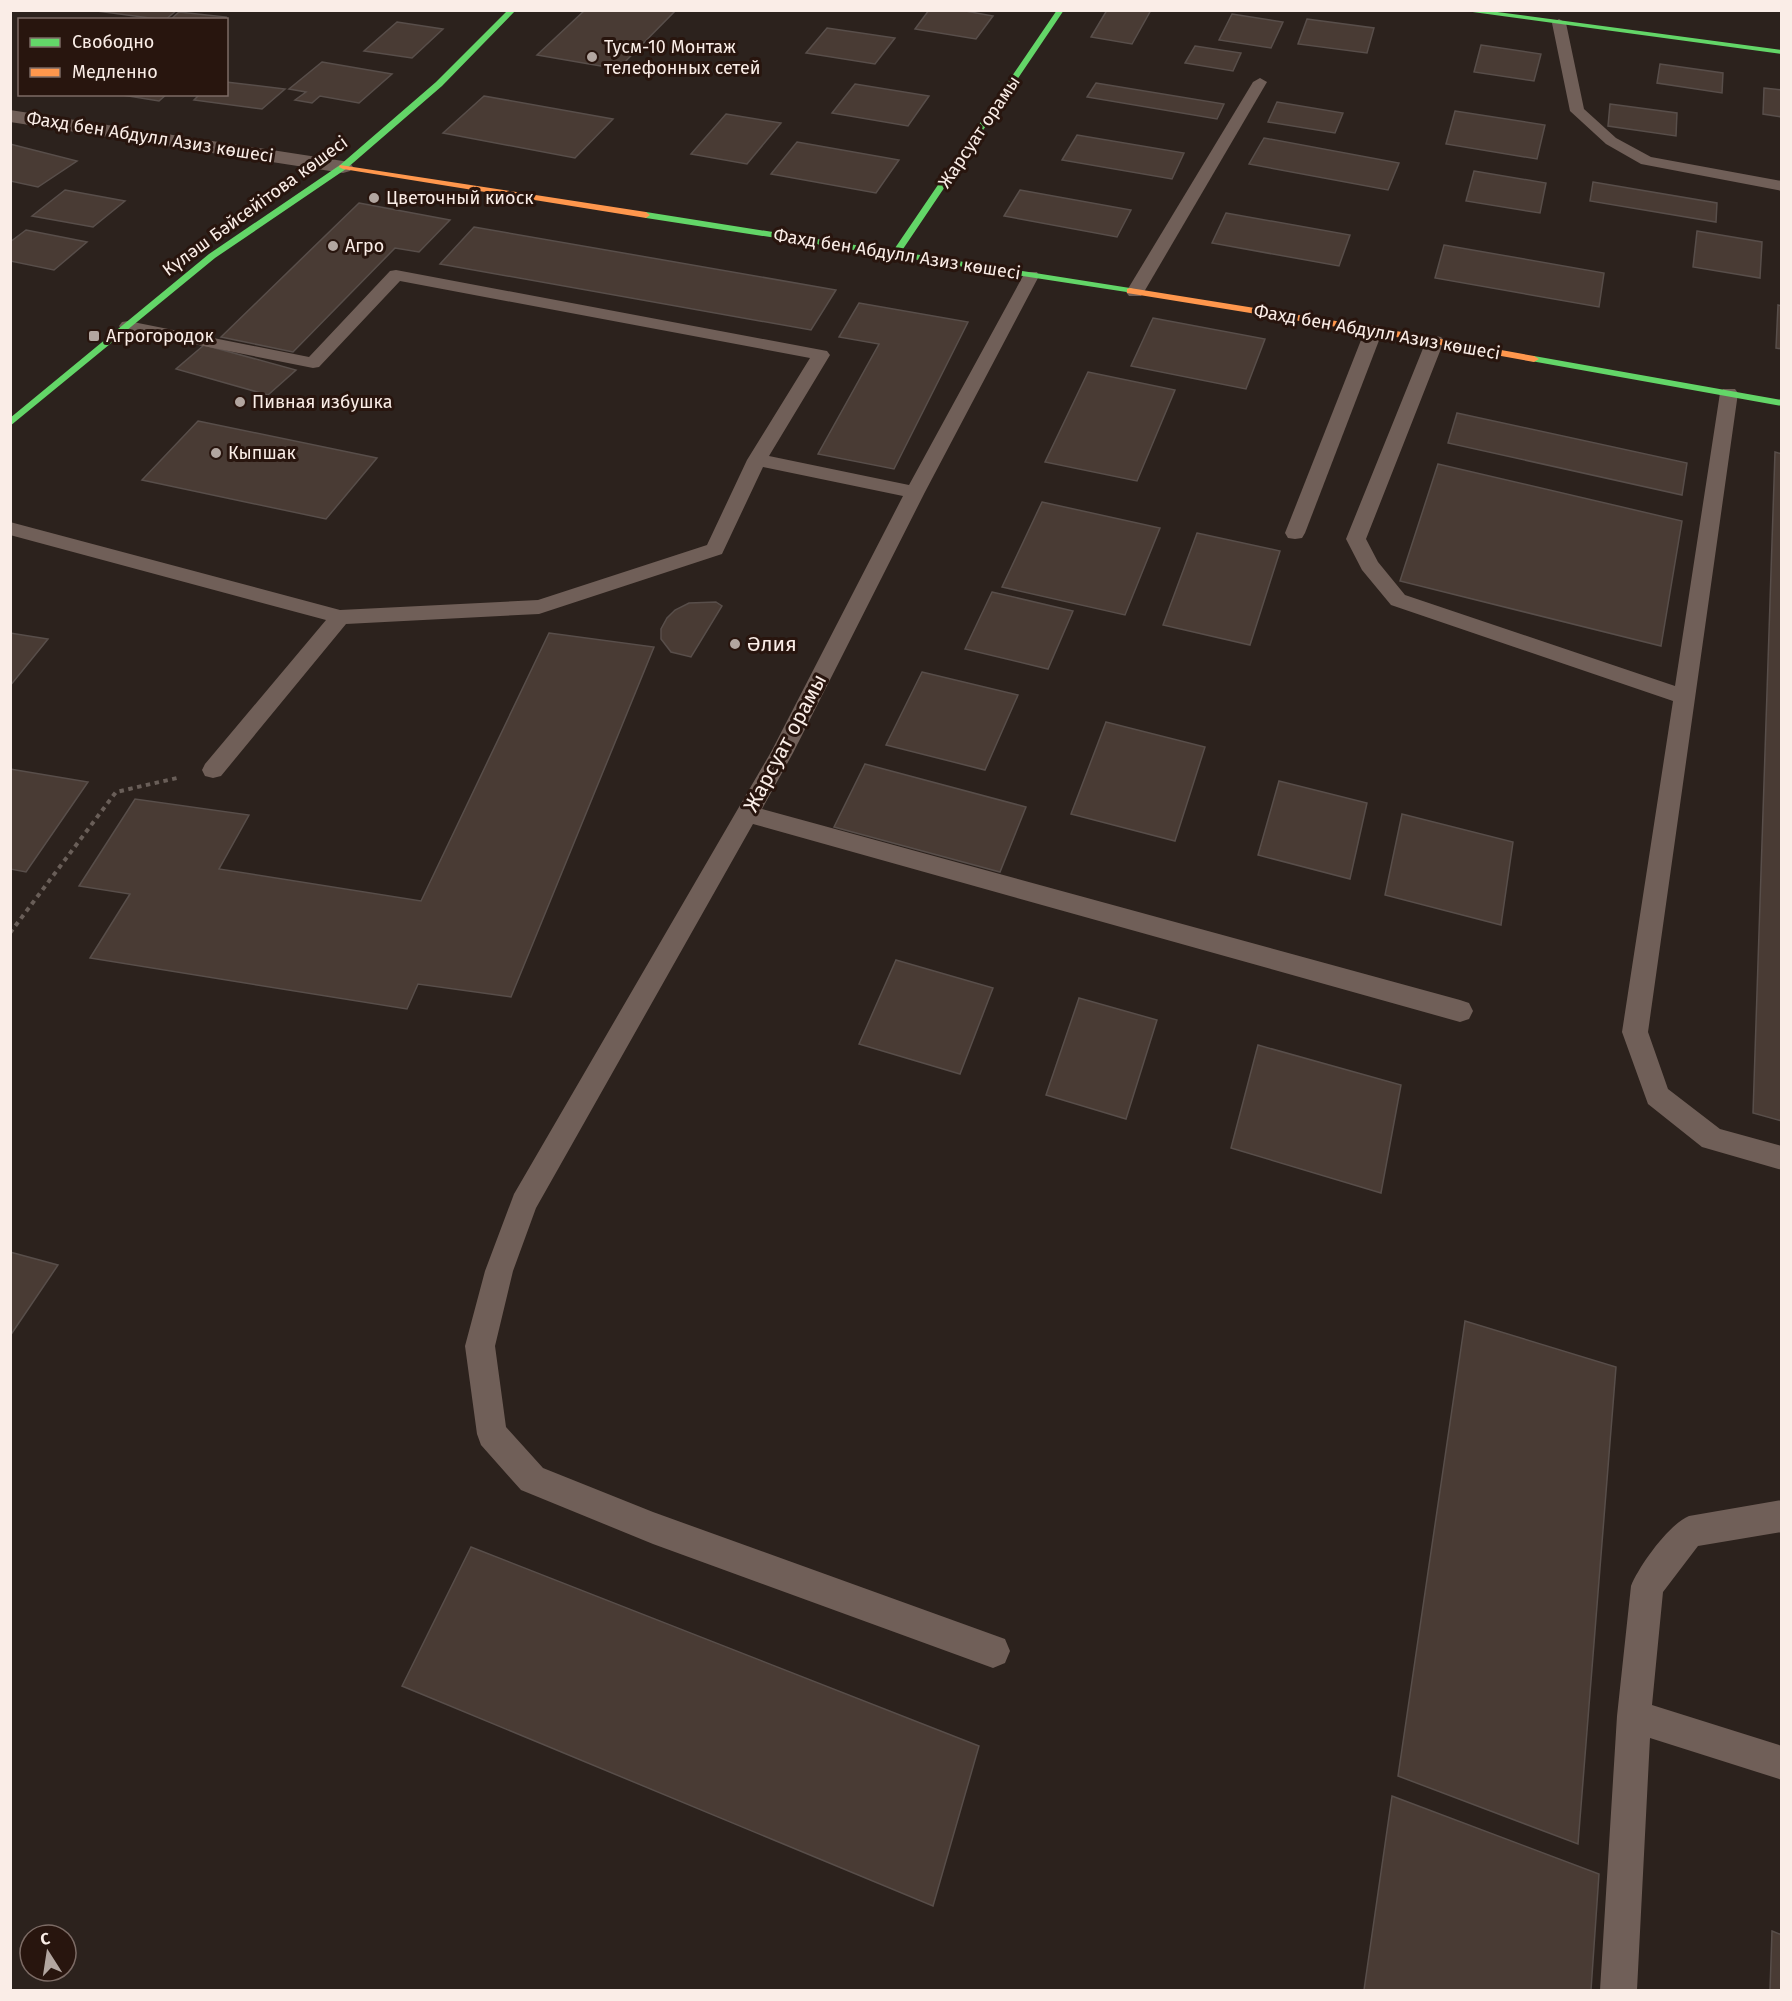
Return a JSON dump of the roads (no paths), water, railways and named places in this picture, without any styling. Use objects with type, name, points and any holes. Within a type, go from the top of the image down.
[{"type":"street","name":"Күләш Бәйсейітова көшесі","points":[[10,423],[212,256],[342,167],[439,84],[513,10]]},
{"type":"street","name":"Жарсуат орамы","points":[[896,254],[1061,10]]},
{"type":"street","points":[[1461,10],[1782,52]]},
{"type":"street","name":"Фахд бен Абдулл Азиз көшесі","points":[[10,116],[1374,330],[1782,403]]},
{"type":"lane","points":[[1559,23],[1577,111],[1611,141],[1647,161],[1782,186]]},
{"type":"lane","points":[[1135,292],[1260,82]]},
{"type":"lane","points":[[10,528],[339,617],[539,607],[715,549],[757,460],[821,355],[396,275],[313,363],[128,326]]},
{"type":"lane","name":"Жарсуат орамы","points":[[993,1651],[653,1528],[532,1479],[492,1434],[480,1346],[499,1271],[524,1203],[782,753],[915,492],[1031,276]]},
{"type":"lane","points":[[1294,533],[1374,330]]},
{"type":"lane","points":[[1435,341],[1356,539],[1369,565],[1398,600],[1684,697]]},
{"type":"lane","points":[[1729,393],[1635,1032],[1657,1096],[1712,1139],[1782,1158]]},
{"type":"lane","points":[[757,460],[915,492]]},
{"type":"lane","points":[[213,770],[339,617]]},
{"type":"lane","points":[[747,814],[1460,1011]]},
{"type":"lane","points":[[1618,1990],[1634,1716],[1647,1586],[1689,1532],[1782,1516]]},
{"type":"lane","points":[[1634,1716],[1782,1763]]},
{"type":"place","name":"Тусм-10 Монтаж телефонных сетей","points":[[592,57]]},
{"type":"place","name":"Цветочный киоск","points":[[374,198]]},
{"type":"place","name":"Агро","points":[[333,246]]},
{"type":"place","name":"Агрогородок","points":[[94,336]]},
{"type":"place","name":"Пивная избушка","points":[[240,402]]},
{"type":"place","name":"Кыпшак","points":[[216,453]]},
{"type":"place","name":"Әлия","points":[[735,644]]}]
